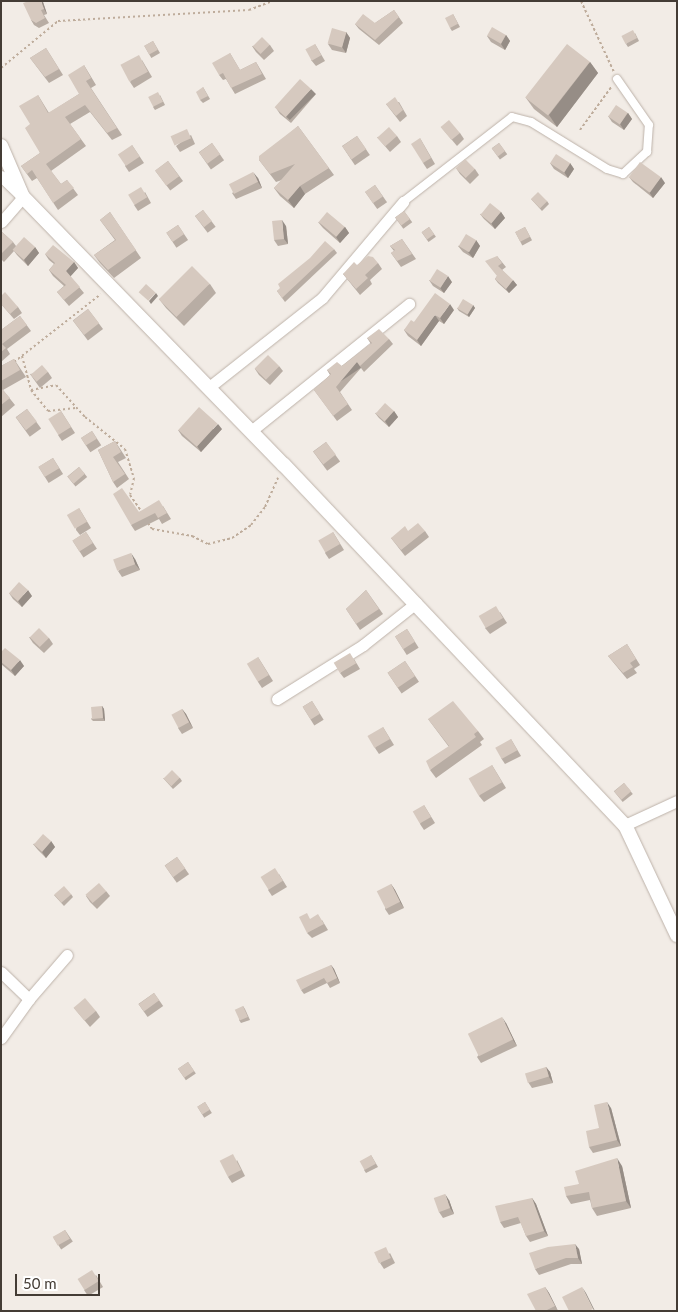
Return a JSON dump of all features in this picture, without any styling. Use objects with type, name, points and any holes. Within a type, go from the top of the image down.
[{"type":"street","points":[[208,388],[322,298],[402,202],[512,117],[531,122],[607,169],[623,174],[647,152],[649,125],[617,79]]},
{"type":"street","points":[[1,146],[23,197]]},
{"type":"street","points":[[1,176],[284,465],[625,825],[677,935]]},
{"type":"street","points":[[1,222],[23,197]]},
{"type":"street","points":[[251,431],[409,304]]},
{"type":"street","points":[[277,699],[363,645],[416,603]]},
{"type":"street","points":[[625,825],[677,802]]},
{"type":"street","points":[[1,1038],[29,999],[67,955]]},
{"type":"street","points":[[1,972],[29,999]]},
{"type":"path","points":[[1,68],[58,21],[248,10],[272,1]]},
{"type":"path","points":[[580,130],[617,79],[581,1]]},
{"type":"path","points":[[8,366],[110,287]]},
{"type":"path","points":[[22,356],[31,390],[48,411],[78,408]]},
{"type":"path","points":[[31,390],[56,384],[78,408],[125,448],[134,478],[130,495],[143,514]]},
{"type":"path","points":[[148,521],[152,529],[192,536],[208,544],[232,538],[251,525],[265,507],[284,465]]},
{"type":"building","points":[[26,1],[41,1],[44,9],[41,10],[45,18],[36,23],[31,20],[23,3]]},
{"type":"building","points":[[394,10],[399,17],[375,40],[355,24],[363,14],[375,23]]},
{"type":"building","points":[[453,14],[458,24],[450,28],[445,18]]},
{"type":"building","points":[[492,27],[506,35],[501,44],[487,36]]},
{"type":"building","points":[[332,28],[346,32],[342,48],[328,43]]},
{"type":"building","points":[[633,30],[637,38],[626,44],[621,36]]},
{"type":"building","points":[[262,37],[270,45],[261,54],[253,46]]},
{"type":"building","points":[[153,41],[158,50],[149,55],[144,46]]},
{"type":"building","points":[[315,44],[321,55],[312,61],[305,49]]},
{"type":"building","points":[[567,44],[590,62],[548,115],[525,98]]},
{"type":"building","points":[[46,48],[59,69],[45,77],[30,58]]},
{"type":"building","points":[[230,53],[240,70],[256,62],[262,74],[231,88],[223,73],[219,75],[212,63]]},
{"type":"building","points":[[139,55],[148,72],[129,82],[120,65]]},
{"type":"building","points":[[84,65],[91,78],[86,81],[117,128],[107,133],[85,105],[65,117],[81,139],[46,164],[61,184],[67,180],[74,188],[53,203],[32,170],[27,174],[21,166],[40,153],[25,128],[30,124],[19,106],[38,95],[48,113],[79,94],[68,75]]},
{"type":"building","points":[[300,79],[311,89],[286,117],[275,107]]},
{"type":"building","points":[[203,87],[208,96],[200,100],[196,92]]},
{"type":"building","points":[[158,92],[163,102],[153,107],[148,97]]},
{"type":"building","points":[[395,97],[403,110],[396,116],[386,104]]},
{"type":"building","points":[[616,105],[628,113],[620,124],[608,117]]},
{"type":"building","points":[[449,120],[460,133],[452,140],[441,127]]},
{"type":"building","points":[[298,126],[329,168],[300,186],[288,200],[274,188],[295,164],[270,174],[259,160],[259,156]]},
{"type":"building","points":[[389,127],[397,136],[385,147],[377,138]]},
{"type":"building","points":[[187,129],[191,138],[175,145],[171,136]]},
{"type":"building","points":[[357,136],[366,149],[351,159],[342,146]]},
{"type":"building","points":[[420,138],[431,158],[423,163],[411,144]]},
{"type":"building","points":[[212,143],[220,154],[207,164],[199,152]]},
{"type":"building","points":[[499,143],[505,151],[498,156],[492,148]]},
{"type":"building","points":[[132,145],[140,157],[126,166],[118,155]]},
{"type":"building","points":[[556,154],[570,163],[564,172],[550,163]]},
{"type":"building","points":[[465,159],[475,169],[466,178],[456,168]]},
{"type":"building","points":[[168,161],[179,176],[166,186],[155,170]]},
{"type":"building","points":[[640,162],[661,177],[650,193],[629,177]]},
{"type":"building","points":[[253,172],[258,182],[234,194],[229,184]]},
{"type":"building","points":[[375,185],[383,197],[373,203],[365,192]]},
{"type":"building","points":[[141,187],[147,197],[134,205],[128,195]]},
{"type":"building","points":[[538,192],[547,201],[540,208],[531,199]]},
{"type":"building","points":[[490,203],[501,212],[491,223],[481,215]]},
{"type":"building","points":[[203,210],[212,221],[204,227],[195,216]]},
{"type":"building","points":[[404,211],[410,219],[401,226],[395,218]]},
{"type":"building","points":[[110,212],[136,250],[108,270],[94,255],[116,240],[100,220]]},
{"type":"building","points":[[327,212],[345,227],[336,237],[319,222]]},
{"type":"building","points":[[282,220],[284,239],[274,240],[272,221]]},
{"type":"building","points":[[178,225],[184,234],[173,242],[166,233]]},
{"type":"building","points":[[429,227],[434,234],[427,240],[422,232]]},
{"type":"building","points":[[525,227],[530,237],[520,242],[515,232]]},
{"type":"building","points":[[1,231],[13,242],[1,254]]},
{"type":"building","points":[[466,234],[476,240],[469,252],[459,246]]},
{"type":"building","points":[[24,237],[35,247],[24,260],[13,250]]},
{"type":"building","points":[[402,239],[412,254],[397,261],[391,253],[395,250],[390,246]]},
{"type":"building","points":[[325,241],[334,249],[282,298],[277,291],[280,288],[278,284],[310,258]]},
{"type":"building","points":[[53,245],[74,262],[66,271],[80,287],[64,300],[57,292],[66,285],[49,270],[55,263],[45,254]]},
{"type":"building","points":[[368,256],[373,257],[378,263],[365,275],[368,278],[356,289],[343,274],[354,262],[357,265]]},
{"type":"building","points":[[497,256],[502,263],[498,266],[513,280],[506,289],[495,279],[497,276],[485,261]]},
{"type":"building","points":[[192,266],[210,284],[176,317],[159,299]]},
{"type":"building","points":[[437,269],[448,276],[441,288],[430,281]]},
{"type":"building","points":[[146,284],[156,293],[148,301],[139,292]]},
{"type":"building","points":[[5,292],[18,307],[10,314],[1,304],[1,296]]},
{"type":"building","points":[[435,293],[450,304],[440,318],[435,315],[417,340],[404,330],[411,320],[414,322]]},
{"type":"building","points":[[463,299],[473,305],[468,315],[457,308]]},
{"type":"building","points":[[88,309],[99,323],[84,335],[73,321]]},
{"type":"building","points":[[20,316],[27,325],[2,344],[6,348],[1,352],[1,330]]},
{"type":"building","points":[[379,329],[389,339],[360,366],[357,362],[336,387],[348,404],[333,416],[314,390],[331,374],[327,370],[337,362],[342,366],[372,343],[367,338]]},
{"type":"building","points":[[268,355],[279,366],[266,380],[255,368]]},
{"type":"building","points":[[14,359],[20,370],[1,381],[1,366]]},
{"type":"building","points":[[42,365],[48,372],[37,382],[31,375]]},
{"type":"building","points":[[1,388],[10,398],[1,405]]},
{"type":"building","points":[[385,403],[394,411],[385,421],[376,413]]},
{"type":"building","points":[[199,407],[218,424],[197,447],[178,430]]},
{"type":"building","points":[[27,409],[37,422],[26,430],[16,418]]},
{"type":"building","points":[[61,411],[71,427],[58,435],[48,419]]},
{"type":"building","points":[[92,431],[97,439],[86,446],[81,438]]},
{"type":"building","points":[[115,441],[121,452],[113,457],[125,474],[113,482],[98,450]]},
{"type":"building","points":[[326,442],[336,455],[323,464],[313,452]]},
{"type":"building","points":[[53,458],[59,468],[45,477],[38,467]]},
{"type":"building","points":[[79,467],[85,474],[74,484],[68,477]]},
{"type":"building","points":[[122,488],[139,512],[159,500],[167,513],[158,518],[155,513],[131,525],[113,494]]},
{"type":"building","points":[[79,508],[87,522],[75,529],[67,515]]},
{"type":"building","points":[[418,523],[425,531],[401,550],[391,538],[405,526],[408,531]]},
{"type":"building","points":[[86,532],[93,543],[79,552],[72,540]]},
{"type":"building","points":[[333,532],[340,544],[325,553],[318,540]]},
{"type":"building","points":[[131,553],[135,564],[117,571],[113,559]]},
{"type":"building","points":[[19,582],[28,590],[18,601],[9,593]]},
{"type":"building","points":[[366,590],[379,609],[356,624],[346,609]]},
{"type":"building","points":[[496,606],[503,618],[486,628],[479,616]]},
{"type":"building","points":[[39,628],[49,638],[40,647],[30,637]]},
{"type":"building","points":[[407,629],[415,642],[403,649],[395,636]]},
{"type":"building","points":[[627,644],[636,659],[630,663],[633,667],[623,673],[608,656]]},
{"type":"building","points":[[5,648],[20,660],[11,670],[1,662],[1,652]]},
{"type":"building","points":[[350,653],[356,663],[340,673],[334,663]]},
{"type":"building","points":[[258,657],[269,675],[258,682],[247,664]]},
{"type":"building","points":[[405,661],[415,676],[398,688],[388,673]]},
{"type":"building","points":[[312,701],[320,714],[311,720],[303,707]]},
{"type":"building","points":[[453,701],[478,731],[474,734],[476,737],[430,770],[426,761],[449,746],[428,719]]},
{"type":"building","points":[[102,706],[103,718],[92,719],[91,707]]},
{"type":"building","points":[[182,709],[189,722],[178,728],[171,715]]},
{"type":"building","points":[[383,727],[390,739],[374,748],[367,736]]},
{"type":"building","points":[[511,739],[517,750],[502,759],[495,748]]},
{"type":"building","points":[[492,765],[502,782],[479,796],[469,778]]},
{"type":"building","points":[[172,770],[180,778],[171,786],[164,778]]},
{"type":"building","points":[[624,783],[631,791],[621,800],[614,792]]},
{"type":"building","points":[[424,805],[431,817],[420,824],[413,812]]},
{"type":"building","points":[[43,834],[51,841],[42,852],[34,845]]},
{"type":"building","points":[[177,857],[185,868],[173,877],[165,866]]},
{"type":"building","points":[[275,868],[283,881],[269,890],[261,877]]},
{"type":"building","points":[[99,883],[106,891],[93,903],[85,895]]},
{"type":"building","points":[[391,884],[400,902],[386,909],[377,891]]},
{"type":"building","points":[[64,886],[71,894],[61,903],[54,895]]},
{"type":"building","points":[[307,913],[310,919],[318,914],[324,924],[307,933],[299,917]]},
{"type":"building","points":[[331,965],[337,978],[327,983],[324,978],[301,990],[296,980]]},
{"type":"building","points":[[154,993],[159,1000],[144,1011],[139,1004]]},
{"type":"building","points":[[85,998],[96,1011],[84,1021],[74,1008]]},
{"type":"building","points":[[243,1006],[248,1017],[240,1021],[235,1010]]},
{"type":"building","points":[[502,1017],[513,1039],[479,1056],[468,1034]]},
{"type":"building","points":[[188,1062],[194,1071],[184,1078],[178,1069]]},
{"type":"building","points":[[546,1067],[549,1077],[528,1083],[525,1073]]},
{"type":"building","points":[[205,1102],[210,1110],[202,1114],[197,1107]]},
{"type":"building","points":[[607,1102],[617,1140],[589,1147],[586,1131],[599,1128],[594,1105]]},
{"type":"building","points":[[233,1154],[241,1170],[228,1177],[220,1161]]},
{"type":"building","points":[[371,1155],[376,1164],[364,1170],[360,1161]]},
{"type":"building","points":[[617,1158],[626,1201],[592,1208],[589,1192],[566,1196],[564,1187],[579,1184],[575,1171]]},
{"type":"building","points":[[445,1194],[450,1208],[439,1212],[434,1198]]},
{"type":"building","points":[[532,1198],[544,1231],[526,1236],[518,1217],[500,1222],[495,1206]]},
{"type":"building","points":[[65,1230],[70,1239],[58,1246],[53,1237]]},
{"type":"building","points":[[575,1244],[578,1258],[566,1258],[535,1269],[529,1253],[548,1247]]},
{"type":"building","points":[[386,1247],[391,1258],[379,1263],[374,1252]]},
{"type":"building","points":[[92,1270],[99,1281],[84,1290],[78,1279]]},
{"type":"building","points":[[545,1287],[555,1306],[545,1311],[536,1311],[527,1294]]},
{"type":"building","points":[[582,1287],[593,1309],[589,1311],[569,1311],[562,1297]]}]
